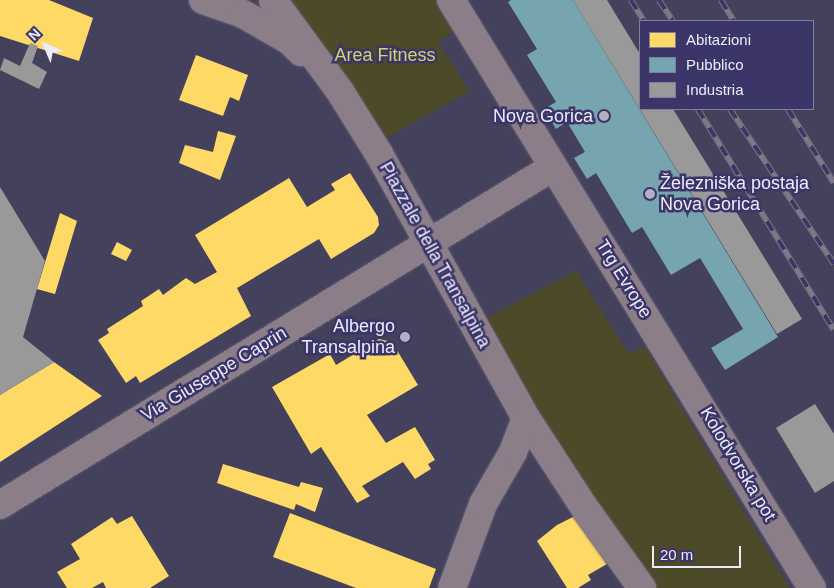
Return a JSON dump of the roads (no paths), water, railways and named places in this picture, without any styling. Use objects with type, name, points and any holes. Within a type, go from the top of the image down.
[{"type":"street","points":[[203,0],[243,14],[290,41],[341,93]]},
{"type":"street","points":[[273,0],[341,93]]},
{"type":"street","name":"Trg Evrope","points":[[451,0],[497,79],[694,391]]},
{"type":"street","name":"Piazzale della Transalpina","points":[[341,93],[526,418],[584,507],[642,588]]},
{"type":"street","name":"Via Giuseppe Caprin","points":[[0,505],[476,212],[553,167]]},
{"type":"street","name":"Kolodvorska pot","points":[[694,391],[812,588]]},
{"type":"street","points":[[452,588],[482,504],[513,452],[526,418]]},
{"type":"railway","points":[[631,0],[643,20]]},
{"type":"railway","points":[[659,0],[672,20]]},
{"type":"railway","points":[[721,0],[733,20]]},
{"type":"railway","points":[[699,110],[834,330]]},
{"type":"railway","points":[[731,110],[834,264]]},
{"type":"railway","points":[[789,110],[834,183]]},
{"type":"place","name":"Nova Gorica","points":[[604,116]]},
{"type":"place","name":"Železniška postaja Nova Gorica","points":[[650,194]]},
{"type":"place","name":"Albergo Transalpina","points":[[405,337]]},
{"type":"park label","name":"Area Fitness","points":[[385,55]]}]
